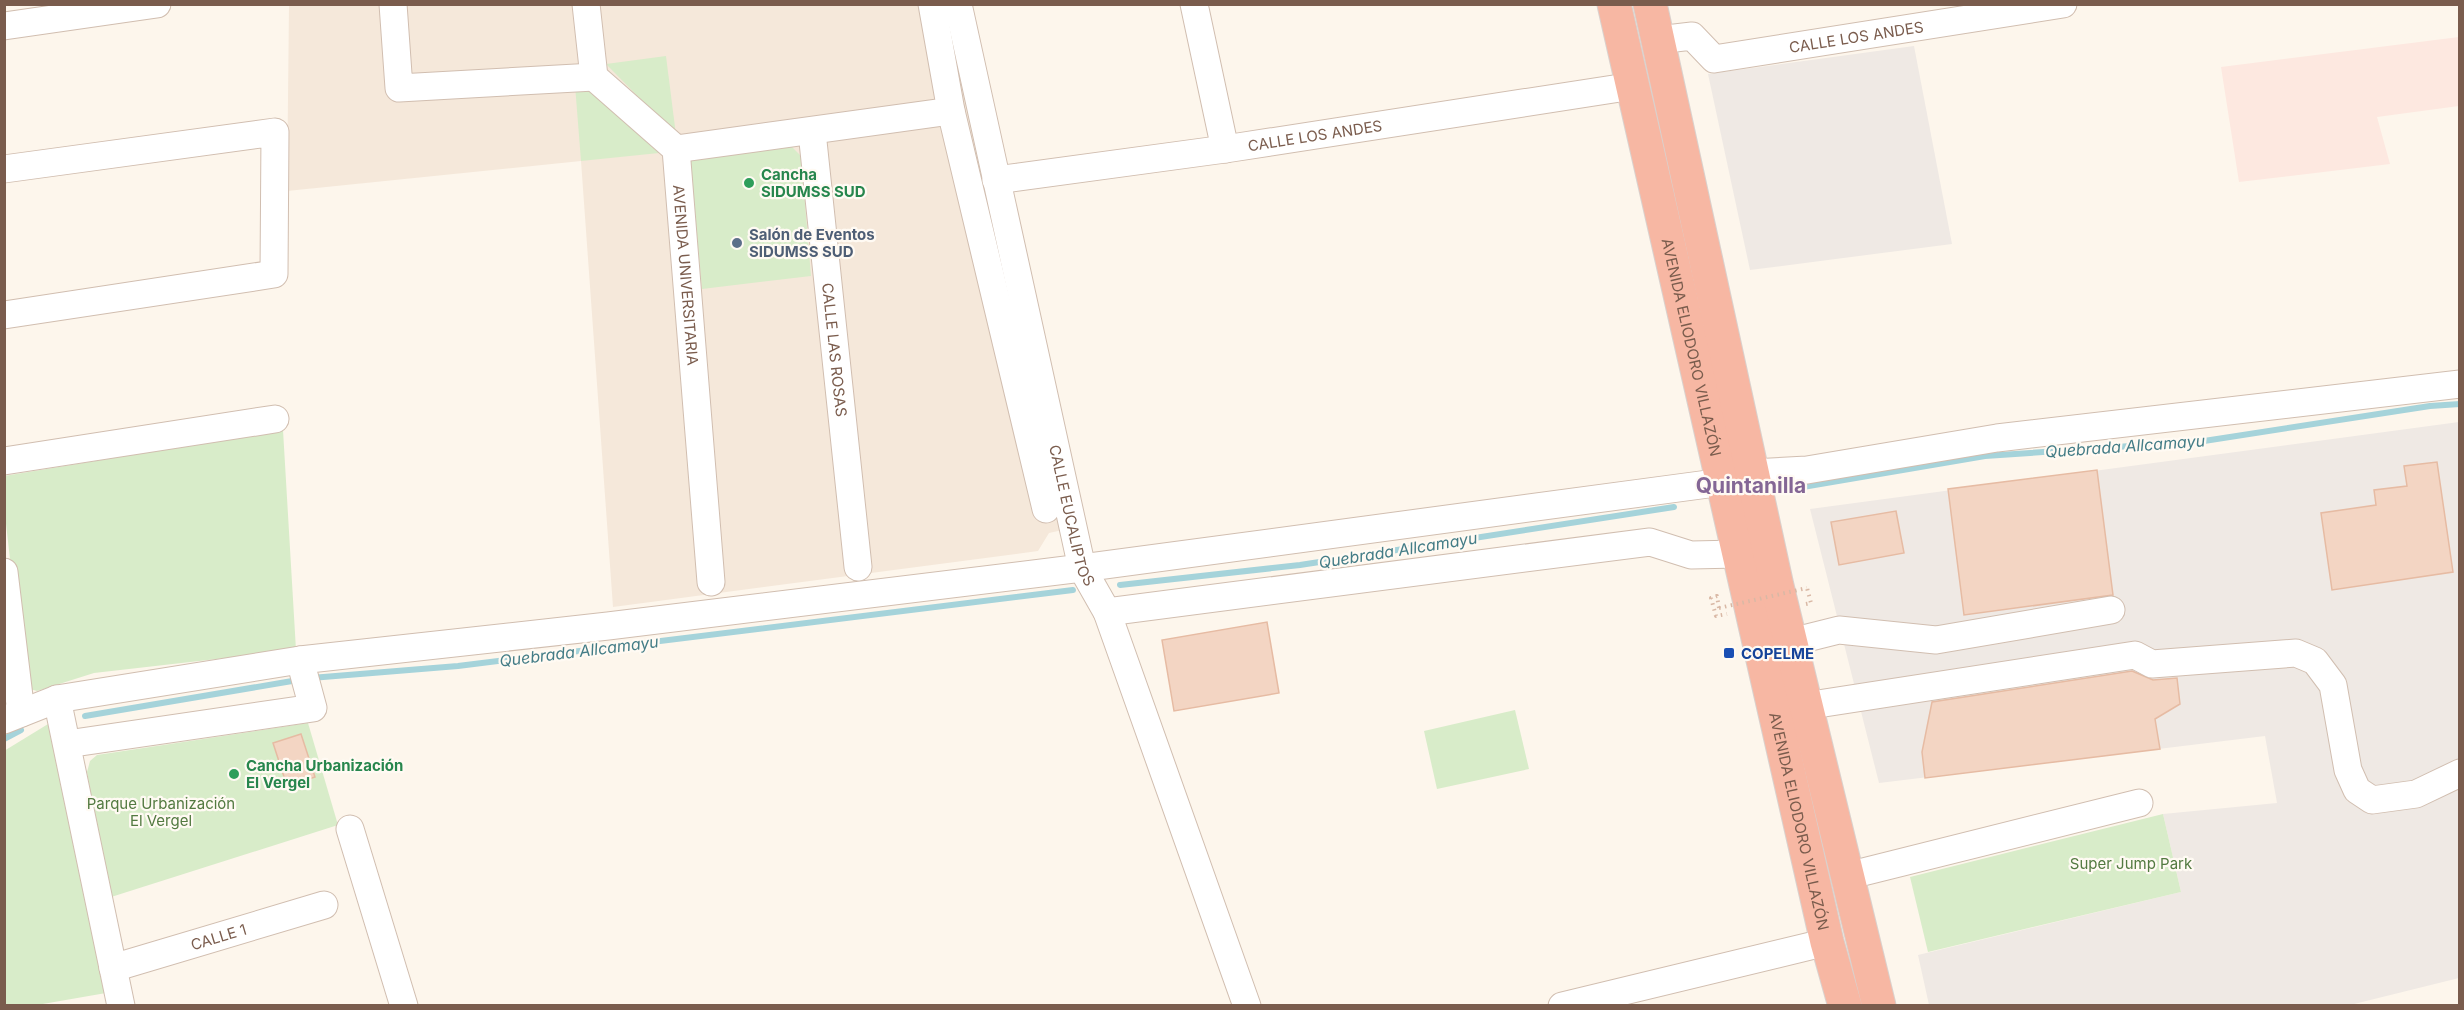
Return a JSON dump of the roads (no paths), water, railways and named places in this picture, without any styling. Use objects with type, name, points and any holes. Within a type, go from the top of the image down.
[{"type":"highway","name":"AVENIDA ELIODORO VILLAZÓN","points":[[1614,4],[1738,478],[1791,642],[1879,1005]]},
{"type":"highway","name":"AVENIDA ELIODORO VILLAZÓN","points":[[1650,4],[1738,478],[1738,554],[1827,942],[1845,1005]]},
{"type":"street","points":[[4,26],[157,4]]},
{"type":"street","points":[[393,4],[399,88],[594,76]]},
{"type":"street","points":[[586,4],[594,76],[676,150],[951,111]]},
{"type":"street","name":"CALLE EUCALIPTOS","points":[[932,4],[951,111],[1046,509]]},
{"type":"street","name":"CALLE EUCALIPTOS","points":[[958,4],[1082,568],[1107,612],[1247,1005]]},
{"type":"street","points":[[1194,4],[1225,149]]},
{"type":"street","name":"CALLE LOS ANDES","points":[[1658,40],[1692,36],[1714,59],[1961,13],[2063,4]]},
{"type":"street","name":"CALLE LOS ANDES","points":[[996,180],[1225,149],[1634,86]]},
{"type":"street","points":[[4,169],[275,132],[274,274],[4,315]]},
{"type":"street","name":"CALLE LAS ROSAS","points":[[812,132],[858,567]]},
{"type":"street","name":"AVENIDA UNIVERSITARIA","points":[[676,150],[711,582]]},
{"type":"street","points":[[4,572],[13,716],[57,699],[301,665],[1082,568],[1807,470],[1997,438],[2460,384]]},
{"type":"street","points":[[4,461],[275,419]]},
{"type":"street","points":[[1107,612],[1650,542],[1690,555],[1738,554]]},
{"type":"street","points":[[1791,642],[1839,630],[1936,640],[2111,610]]},
{"type":"street","points":[[1805,706],[2135,655],[2152,664],[2296,653],[2315,661],[2333,685],[2348,770],[2357,790],[2372,800],[2416,794],[2460,773]]},
{"type":"street","points":[[67,744],[313,708],[301,665]]},
{"type":"street","points":[[57,699],[121,1005]]},
{"type":"street","points":[[1847,876],[2139,803]]},
{"type":"street","points":[[350,829],[404,1005]]},
{"type":"street","name":"CALLE 1","points":[[113,968],[324,905]]},
{"type":"street","points":[[1562,1005],[1827,942]]},
{"type":"waterway","name":"Quebrada Allcamayu","points":[[1791,489],[1985,456],[2204,441],[2430,406],[2460,404]]},
{"type":"waterway","name":"Quebrada Allcamayu","points":[[1120,585],[1300,565],[1674,507]]},
{"type":"waterway","name":"Quebrada Allcamayu","points":[[311,678],[458,666],[1073,590]]},
{"type":"waterway","name":"Quebrada Allcamayu","points":[[85,716],[298,680]]},
{"type":"waterway","name":"Quebrada Allcamayu","points":[[4,739],[21,730]]},
{"type":"place","name":"Cancha SIDUMSS SUD","points":[[749,183]]},
{"type":"place","name":"Salón de Eventos SIDUMSS SUD","points":[[737,243]]},
{"type":"place","name":"COPELME","points":[[1729,653]]},
{"type":"place","name":"Cancha Urbanización El Vergel","points":[[234,774]]},
{"type":"district","name":"Quintanilla","points":[[1751,485]]},
{"type":"park label","name":"Parque Urbanización El Vergel","points":[[161,812]]},
{"type":"park label","name":"Super Jump Park","points":[[2131,863]]}]
